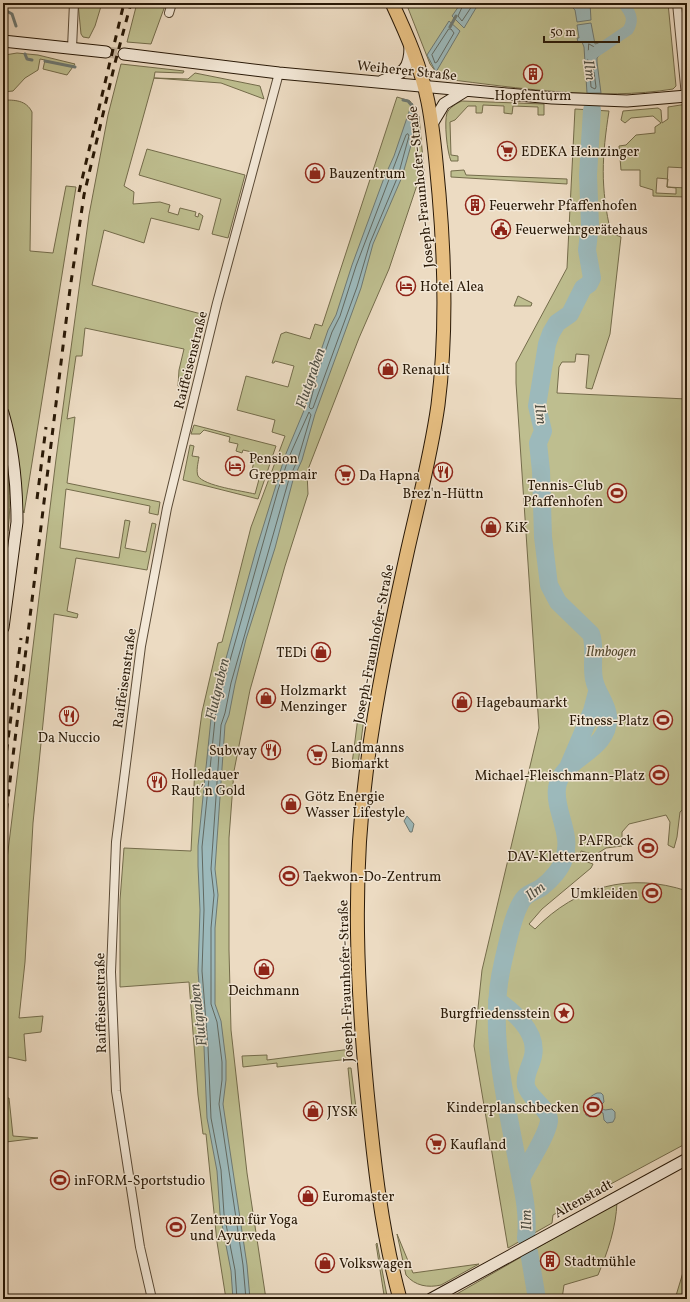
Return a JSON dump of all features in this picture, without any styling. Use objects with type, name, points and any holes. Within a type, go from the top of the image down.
[{"type":"main road","name":"Joseph-Fraunhofer-Straße","points":[[392,3],[410,43],[429,92],[444,254],[445,301],[443,358],[433,433],[389,634],[366,773],[358,865],[360,1006],[370,1124],[382,1221],[400,1299]]},
{"type":"street","points":[[72,48],[74,3]]},
{"type":"street","points":[[169,13],[172,3]]},
{"type":"street","points":[[677,3],[684,48],[686,96]]},
{"type":"street","points":[[3,41],[106,52]]},
{"type":"street","points":[[379,82],[400,74],[407,67],[410,58],[410,43]]},
{"type":"street","name":"Weiherer Straße","points":[[124,54],[279,73],[404,85],[429,92],[465,91],[610,101],[660,99],[686,96]]},
{"type":"street","name":"Raiffeisenstraße","points":[[152,1299],[140,1247],[116,1091],[111,972],[116,842],[141,646],[170,495],[218,299],[279,73]]},
{"type":"street","points":[[432,124],[444,104],[465,91]]},
{"type":"street","points":[[3,413],[10,448],[17,506],[3,628]]},
{"type":"street","name":"Altenstadt","points":[[431,1299],[687,1160]]},
{"type":"green space","points":[[78,3],[102,3],[95,26],[89,38],[83,37],[81,34]]},
{"type":"green space","points":[[137,3],[166,3],[151,44],[127,42]]},
{"type":"green space","points":[[406,3],[668,3],[676,86],[673,89],[617,94],[559,92],[445,79],[436,72],[430,64]]},
{"type":"green space","points":[[17,53],[38,55],[75,64],[67,75],[43,69],[45,60],[40,59],[38,70],[25,78],[13,91],[3,92],[3,58],[5,55]]},
{"type":"green space","points":[[121,64],[184,71],[183,73],[155,72],[124,186],[134,192],[133,204],[160,202],[170,205],[168,212],[178,215],[180,208],[196,212],[195,216],[198,217],[199,213],[203,216],[199,230],[151,218],[144,243],[104,230],[92,285],[205,315],[187,388],[178,386],[179,370],[184,349],[85,328],[82,356],[76,356],[67,419],[75,417],[67,483],[160,502],[158,515],[149,513],[150,506],[66,489],[60,548],[119,558],[125,520],[130,521],[125,548],[146,552],[152,523],[156,524],[147,570],[76,558],[67,611],[78,614],[77,618],[54,614],[33,823],[25,962],[19,1018],[43,1016],[41,1032],[24,1034],[26,1061],[8,1057],[3,1088],[3,892],[56,459],[89,215],[108,115]]},
{"type":"green space","points":[[195,73],[260,86],[264,99],[221,83],[154,78],[188,79]]},
{"type":"green space","points":[[397,97],[410,101],[419,117],[425,181],[418,182],[389,269],[359,338],[307,472],[308,494],[285,566],[250,690],[234,771],[229,838],[231,1030],[247,1173],[266,1299],[226,1299],[217,1242],[206,1134],[203,1134],[198,1095],[189,982],[120,987],[120,900],[124,848],[191,851],[195,765],[202,712],[218,643],[222,642],[251,527],[285,436],[272,432],[275,420],[237,410],[246,376],[288,387],[294,366],[275,361],[272,363],[281,334],[286,332],[310,339],[315,324],[322,326]]},
{"type":"green space","points":[[3,100],[23,103],[30,108],[32,112],[30,251],[53,253],[66,186],[76,187],[24,513],[20,504],[13,429],[3,393]]},
{"type":"green space","points":[[462,101],[544,104],[544,115],[538,115],[538,107],[513,106],[512,114],[504,113],[504,106],[483,105],[482,113],[476,113],[476,106],[468,106],[455,120],[450,122],[451,155],[458,156],[458,161],[451,161],[446,137],[446,117],[449,109]]},
{"type":"green space","points":[[687,104],[687,168],[668,167],[667,179],[657,178],[656,193],[676,194],[676,188],[667,187],[687,188],[687,197],[653,196],[653,190],[640,186],[640,170],[621,170],[619,146],[626,145],[636,135],[655,133],[655,127],[661,123],[653,116],[631,118],[625,123],[621,120],[623,111],[658,108],[661,110],[662,123],[668,119],[668,107]]},
{"type":"green space","name":"Ilmbogen","points":[[575,109],[609,111],[603,172],[605,201],[611,233],[621,237],[610,334],[592,389],[586,388],[589,355],[576,354],[575,362],[562,362],[559,367],[557,393],[687,399],[687,806],[680,812],[674,848],[668,845],[670,822],[666,815],[629,824],[622,832],[622,846],[606,848],[595,855],[581,851],[579,859],[593,864],[591,868],[542,909],[529,924],[535,929],[551,914],[568,902],[587,893],[605,887],[625,883],[645,883],[666,885],[687,891],[687,1143],[553,1215],[552,1223],[508,1248],[474,1046],[482,970],[539,728],[516,383],[516,363],[567,268]]},
{"type":"green space","points":[[147,149],[245,175],[228,238],[212,234],[221,199],[139,175]]},
{"type":"green space","points":[[464,170],[466,175],[567,179],[567,184],[451,177],[451,171]]},
{"type":"green space","points":[[518,296],[532,303],[531,306],[514,306]]},
{"type":"green space","points":[[194,425],[276,446],[258,499],[183,480],[190,445],[194,446],[192,456],[199,457],[197,474],[202,480],[208,483],[224,488],[255,494],[261,472],[252,470],[256,453],[243,450],[242,453],[236,451],[238,444],[229,442],[230,437],[204,430],[200,434],[191,434]]},
{"type":"green space","points":[[3,436],[9,483],[10,507],[8,531],[3,529]]},
{"type":"green space","points":[[358,717],[364,718],[358,764],[352,764]]},
{"type":"green space","points":[[351,1049],[350,1059],[277,1067],[277,1063],[243,1067],[242,1056],[267,1055],[267,1060]]},
{"type":"green space","points":[[348,1068],[351,1068],[357,1116],[353,1117]]},
{"type":"green space","points":[[3,1098],[9,1098],[13,1136],[38,1138],[6,1142],[3,1149]]},
{"type":"green space","points":[[617,1202],[611,1239],[598,1275],[564,1285],[562,1299],[448,1299]]},
{"type":"green space","points":[[397,1234],[413,1273],[479,1264],[441,1285],[427,1286],[418,1284],[413,1282],[406,1275]]},
{"type":"green space","points":[[377,1243],[387,1296],[388,1299],[384,1295]]},
{"type":"green space","points":[[687,1259],[687,1299],[675,1299]]},
{"type":"water","points":[[461,3],[479,3],[464,28],[452,16]]},
{"type":"water","points":[[568,3],[590,3],[591,20],[577,22],[575,10]]},
{"type":"water","points":[[449,21],[460,31],[436,72],[427,55]]},
{"type":"water","points":[[591,23],[595,44],[599,43],[604,49],[597,58],[601,93],[587,93],[584,47],[582,42],[578,42],[577,38],[579,38],[577,25]]},
{"type":"water","points":[[412,103],[419,117],[402,177],[373,244],[361,288],[315,414],[302,460],[293,480],[275,548],[246,639],[229,715],[225,725],[215,869],[218,895],[215,928],[215,1004],[221,1021],[226,1061],[226,1080],[223,1104],[247,1265],[250,1299],[233,1299],[231,1271],[220,1214],[217,1171],[207,1118],[204,1047],[198,971],[200,910],[198,846],[212,709],[256,550],[285,456],[305,408],[314,371],[328,330],[336,315],[352,265],[384,178],[394,156]]},
{"type":"water","points":[[407,816],[414,824],[412,832],[410,832],[404,821]]},
{"type":"water","name":"Kinderplanschbecken","points":[[597,1093],[601,1093],[603,1095],[604,1102],[600,1106],[601,1108],[605,1110],[612,1109],[615,1112],[613,1122],[607,1123],[604,1120],[603,1113],[600,1112],[590,1117],[586,1115],[585,1108],[588,1099]]},
{"type":"waterway","points":[[591,55],[628,30],[631,22],[631,16],[623,3]]},
{"type":"waterway","points":[[3,9],[12,14],[16,26]]},
{"type":"waterway","name":"Flutgraben","points":[[450,27],[456,16]]},
{"type":"waterway","points":[[25,54],[27,59],[32,60]]},
{"type":"waterway","points":[[45,61],[75,67]]},
{"type":"waterway","points":[[403,100],[408,101],[413,107]]},
{"type":"waterway","name":"Ilm","points":[[526,1238],[527,1218],[503,1086],[497,1037],[499,987],[511,927],[517,909],[525,897],[549,881],[563,863],[566,850],[566,841],[557,797],[557,788],[560,778],[567,769],[594,747],[602,738],[607,728],[608,716],[606,707],[595,684],[591,634],[558,602],[549,585],[543,537],[541,471],[538,443],[543,431],[537,406],[547,344],[551,333],[557,323],[570,314],[583,288],[589,284],[592,278],[587,250],[590,225],[588,175],[592,110]]},
{"type":"waterway","name":"Ilm","points":[[569,765],[592,711],[597,692]]},
{"type":"waterway","name":"Ilm","points":[[497,1000],[517,1017],[528,1031],[532,1039],[534,1047],[533,1056],[527,1074],[526,1086],[531,1095],[543,1108],[549,1121],[548,1127],[541,1142],[521,1179]]},
{"type":"waterway","name":"Ilm","points":[[529,1252],[537,1299]]},
{"type":"tunnel","points":[[106,52],[124,54]]},
{"type":"railway","points":[[79,192],[124,3]]},
{"type":"railway","points":[[3,838],[70,289],[84,195],[115,63],[131,3]]},
{"type":"railway","points":[[37,499],[46,427]]},
{"type":"railway","points":[[3,779],[21,638]]},
{"type":"place","name":"Hopfenturm","points":[[533,74]]},
{"type":"place","name":"EDEKA Heinzinger","points":[[507,151]]},
{"type":"place","name":"Bauzentrum","points":[[315,173]]},
{"type":"place","name":"Feuerwehr Pfaffenhofen","points":[[475,205]]},
{"type":"place","name":"Feuerwehrgerätehaus","points":[[501,229]]},
{"type":"place","name":"Hotel Alea","points":[[406,286]]},
{"type":"place","name":"Renault","points":[[388,369]]},
{"type":"place","name":"Pension Greppmair","points":[[235,466]]},
{"type":"place","name":"Brez'n-Hüttn","points":[[443,472]]},
{"type":"place","name":"Da Hapna","points":[[345,475]]},
{"type":"place","name":"Tennis-Club Pfaffenhofen","points":[[617,493]]},
{"type":"place","name":"KiK","points":[[491,527]]},
{"type":"place","name":"TEDi","points":[[321,652]]},
{"type":"place","name":"Holzmarkt Menzinger","points":[[266,698]]},
{"type":"place","name":"Hagebaumarkt","points":[[462,702]]},
{"type":"place","name":"Da Nuccio","points":[[69,716]]},
{"type":"place","name":"Fitness-Platz","points":[[663,720]]},
{"type":"place","name":"Subway","points":[[271,750]]},
{"type":"place","name":"Landmanns Biomarkt","points":[[317,755]]},
{"type":"place","name":"Michael-Fleischmann-Platz","points":[[659,775]]},
{"type":"place","name":"Holledauer Raut´n Gold","points":[[157,782]]},
{"type":"place","name":"Götz Energie Wasser Lifestyle","points":[[291,804]]},
{"type":"place","name":"PAFRock DAV-Kletterzentrum","points":[[648,848]]},
{"type":"place","name":"Taekwon-Do-Zentrum","points":[[289,876]]},
{"type":"place","name":"Umkleiden","points":[[652,893]]},
{"type":"place","name":"Deichmann","points":[[264,969]]},
{"type":"place","name":"Burgfriedensstein","points":[[564,1013]]},
{"type":"place","name":"Kinderplanschbecken","points":[[593,1107]]},
{"type":"place","name":"JYSK","points":[[313,1111]]},
{"type":"place","name":"Kaufland","points":[[436,1144]]},
{"type":"place","name":"inFORM-Sportstudio","points":[[60,1180]]},
{"type":"place","name":"Euromaster","points":[[308,1196]]},
{"type":"place","name":"Zentrum für Yoga und Ayurveda","points":[[176,1227]]},
{"type":"place","name":"Stadtmühle","points":[[550,1261]]},
{"type":"place","name":"Volkswagen","points":[[325,1263]]}]
